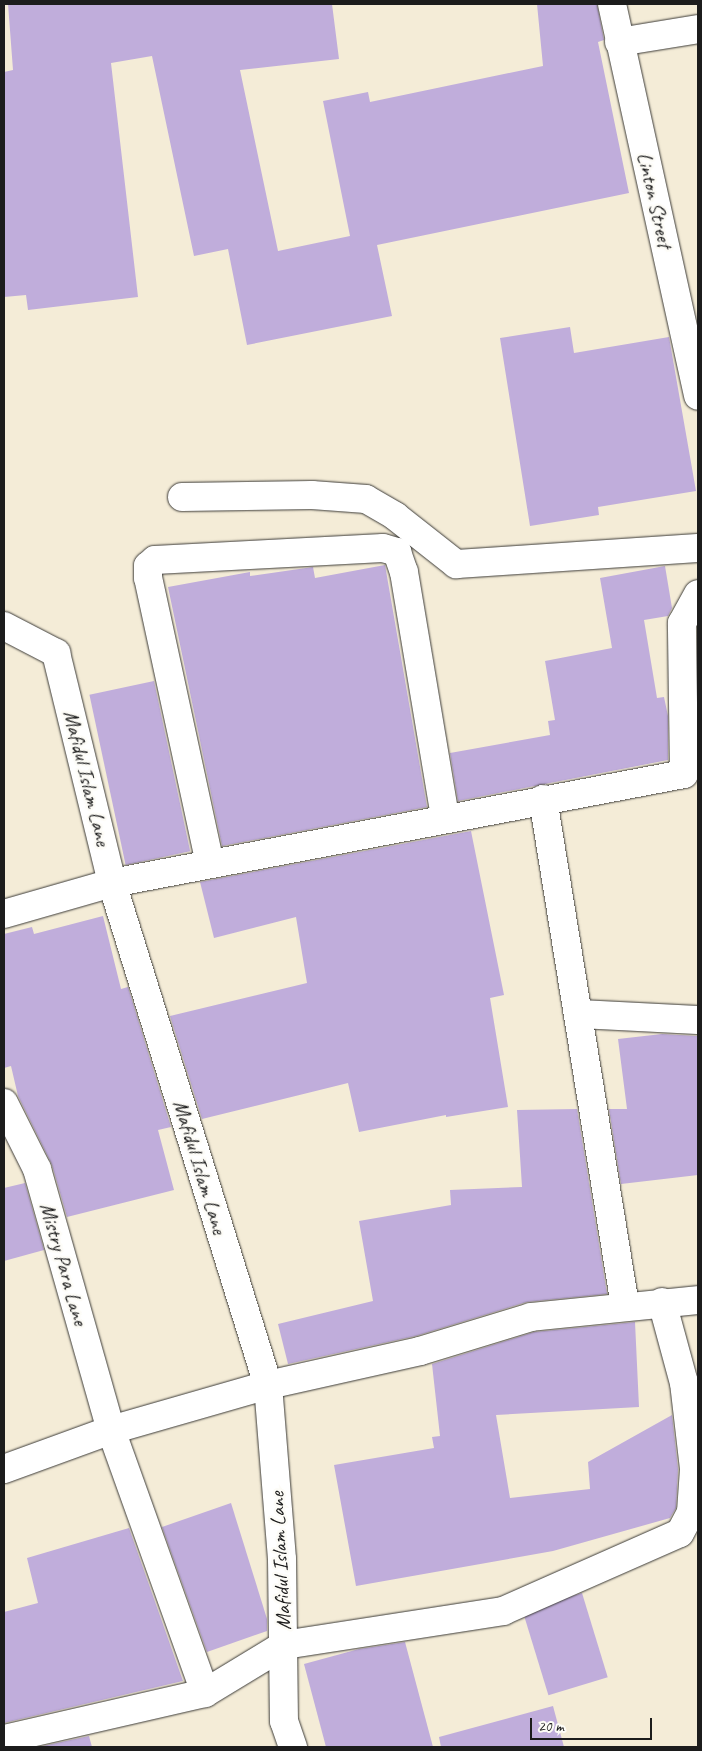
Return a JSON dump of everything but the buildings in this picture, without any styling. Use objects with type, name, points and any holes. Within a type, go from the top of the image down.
[{"type":"street","name":"Linton Street","points":[[612,4],[698,396]]},
{"type":"street","points":[[619,42],[698,30]]},
{"type":"street","points":[[182,497],[312,495],[366,499],[395,516],[456,564],[698,548]]},
{"type":"street","points":[[210,864],[148,578],[148,566],[155,560],[383,548],[396,552],[404,572],[445,817]]},
{"type":"street","points":[[4,914],[112,883],[445,817],[684,774],[682,624],[698,594]]},
{"type":"street","name":"Mafidul Islam Lane","points":[[4,626],[56,653],[112,883],[268,1385],[282,1559],[284,1721],[293,1747]]},
{"type":"street","points":[[543,799],[625,1306]]},
{"type":"street","points":[[579,1014],[698,1020]]},
{"type":"street","name":"Mistry Para Lane","points":[[4,1103],[37,1169],[111,1430],[204,1693]]},
{"type":"street","points":[[4,1469],[111,1430],[268,1385],[420,1351],[531,1317],[662,1302],[698,1300]]},
{"type":"street","points":[[4,1739],[204,1693],[284,1645],[503,1611],[680,1534],[691,1512],[694,1469],[684,1383],[662,1302]]}]
